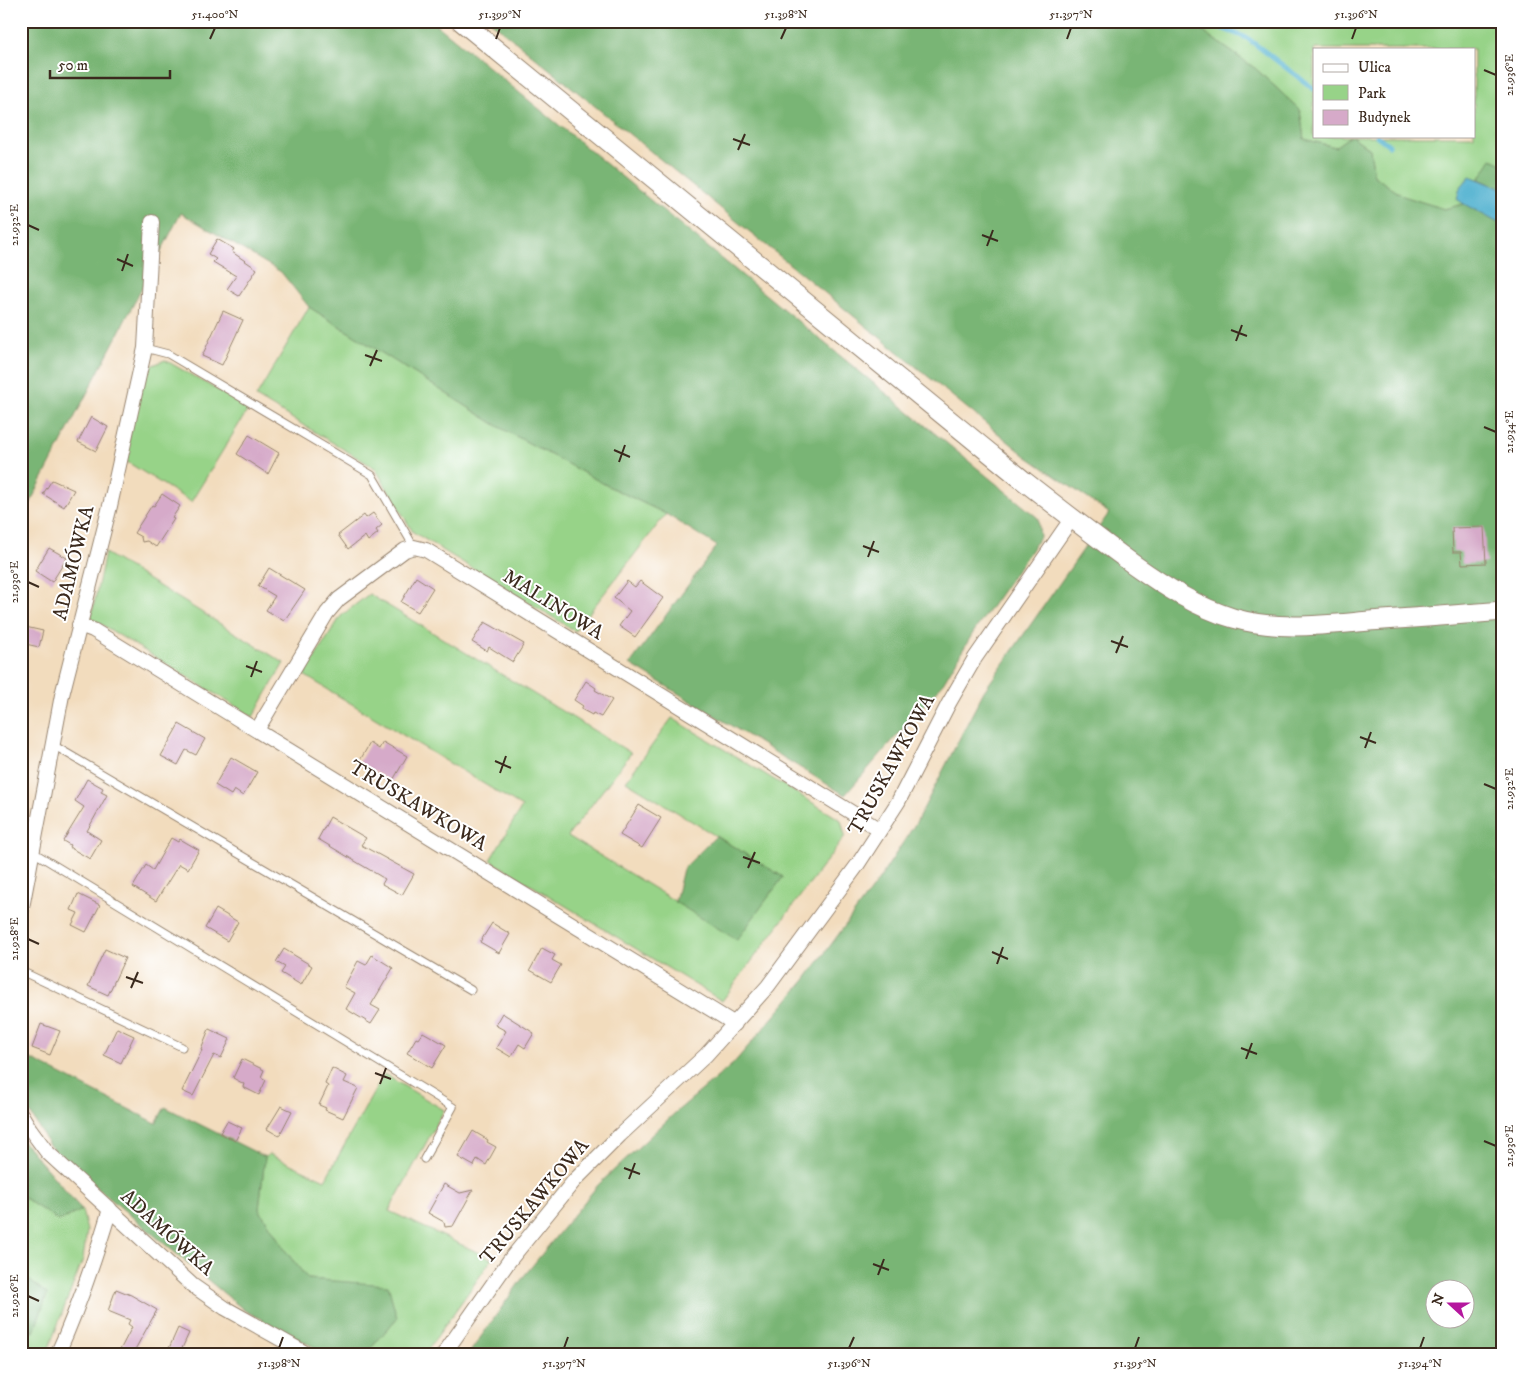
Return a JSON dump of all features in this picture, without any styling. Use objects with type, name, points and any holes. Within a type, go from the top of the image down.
[{"type":"street","points":[[461,21],[894,377],[1072,518],[1171,589],[1209,609],[1247,622],[1281,625],[1318,625],[1502,611]]},
{"type":"street","name":"ADAMÓWKA","points":[[21,913],[62,695],[110,506],[145,348],[152,222]]},
{"type":"street","name":"TRUSKAWKOWA","points":[[443,1355],[509,1261],[574,1181],[620,1135],[706,1055],[768,986],[856,867],[898,802],[949,703],[975,658],[1072,518]]},
{"type":"street","points":[[257,730],[333,606],[405,550],[414,547]]},
{"type":"street","name":"MALINOWA","points":[[414,547],[426,550],[880,830]]},
{"type":"street","name":"TRUSKAWKOWA","points":[[79,625],[93,630],[735,1024]]},
{"type":"street","name":"ADAMÓWKA","points":[[21,1114],[47,1152],[192,1285],[225,1308],[309,1355]]},
{"type":"street","points":[[57,1355],[72,1322],[110,1210]]},
{"type":"lane","points":[[145,348],[168,354],[372,474],[414,547]]},
{"type":"lane","points":[[53,745],[471,990]]},
{"type":"lane","points":[[33,852],[453,1107],[424,1160]]},
{"type":"lane","points":[[21,970],[182,1047]]},
{"type":"green space","points":[[21,21],[432,21],[1038,518],[1040,537],[973,633],[943,683],[845,795],[630,664],[717,546],[666,514],[608,486],[501,428],[309,307],[281,272],[181,213],[34,495],[21,526]]},
{"type":"green space","points":[[490,21],[1188,21],[1256,69],[1300,110],[1304,139],[1335,147],[1347,138],[1355,138],[1370,149],[1374,176],[1403,196],[1444,209],[1464,204],[1502,225],[1502,1355],[468,1355],[524,1276],[598,1185],[676,1112],[733,1064],[805,980],[880,878],[917,821],[984,691],[1109,513],[1026,456]]},
{"type":"green space","points":[[1188,21],[1502,21],[1502,164],[1492,160],[1479,179],[1469,177],[1460,188],[1457,199],[1464,204],[1444,209],[1403,196],[1374,176],[1370,149],[1355,138],[1476,138],[1476,48],[1313,48],[1313,138],[1347,138],[1335,147],[1304,139],[1300,110],[1256,69]]},
{"type":"green space","points":[[1492,159],[1502,164],[1502,189],[1479,179]]},
{"type":"green space","points":[[309,307],[501,428],[608,486],[666,514],[575,631],[413,532],[375,468],[256,397]]},
{"type":"green space","points":[[165,360],[249,408],[191,502],[124,460],[144,369]]},
{"type":"green space","points":[[105,553],[284,663],[253,717],[91,618]]},
{"type":"green space","points":[[369,594],[631,753],[568,836],[737,939],[783,877],[626,781],[672,718],[841,820],[845,836],[722,1001],[490,860],[522,807],[304,675],[341,616]]},
{"type":"green space","points":[[716,836],[783,877],[737,940],[675,902],[683,869]]},
{"type":"green space","points":[[21,1054],[156,1123],[165,1107],[265,1157],[259,1209],[287,1253],[308,1279],[388,1285],[397,1318],[365,1355],[329,1355],[244,1310],[71,1166],[49,1145],[21,1097]]},
{"type":"green space","points":[[384,1074],[444,1110],[389,1211],[492,1259],[424,1355],[365,1355],[397,1318],[388,1286],[308,1279],[287,1253],[259,1209],[265,1157],[269,1154],[325,1180]]},
{"type":"green space","points":[[21,1139],[82,1210],[59,1221],[21,1196]]},
{"type":"green space","points":[[21,1196],[59,1221],[82,1210],[87,1231],[83,1259],[46,1355],[21,1355],[21,1327],[34,1332],[47,1294],[21,1274]]},
{"type":"green space","points":[[21,1274],[47,1294],[34,1332],[21,1327]]},
{"type":"water","points":[[1470,176],[1502,189],[1502,225],[1457,199],[1460,188]]},
{"type":"building","points":[[217,239],[234,249],[232,252],[257,269],[239,296],[227,289],[236,276],[213,262],[216,259],[208,254]]},
{"type":"building","points":[[223,311],[243,320],[222,365],[202,356]]},
{"type":"building","points":[[91,417],[108,427],[96,451],[78,442]]},
{"type":"building","points":[[249,435],[279,453],[268,474],[237,454]]},
{"type":"building","points":[[52,480],[74,490],[64,507],[43,494]]},
{"type":"building","points":[[162,494],[180,506],[156,547],[147,541],[142,542],[141,537],[134,533],[152,505],[154,506]]},
{"type":"building","points":[[373,513],[382,525],[376,530],[378,533],[368,541],[365,536],[348,549],[338,535],[364,515],[366,518]]},
{"type":"building","points":[[1484,527],[1486,563],[1462,564],[1461,552],[1453,552],[1452,528]]},
{"type":"building","points":[[49,548],[67,558],[52,582],[35,571]]},
{"type":"building","points":[[269,568],[305,590],[284,621],[266,610],[275,596],[258,586]]},
{"type":"building","points":[[416,577],[433,588],[418,612],[401,602]]},
{"type":"building","points":[[627,581],[635,587],[640,581],[663,598],[635,637],[619,626],[630,611],[614,598]]},
{"type":"building","points":[[485,622],[524,644],[513,662],[489,647],[487,651],[472,642]]},
{"type":"building","points":[[21,626],[43,631],[39,647],[21,643]]},
{"type":"building","points":[[586,681],[596,688],[595,690],[612,700],[601,717],[581,709],[583,706],[574,700]]},
{"type":"building","points":[[179,724],[205,739],[196,755],[186,750],[178,765],[161,756]]},
{"type":"building","points":[[383,742],[407,756],[392,782],[359,762],[370,743],[379,749]]},
{"type":"building","points":[[231,757],[257,772],[243,796],[234,790],[231,795],[215,785]]},
{"type":"building","points":[[87,779],[103,788],[101,792],[107,795],[87,831],[101,840],[90,859],[69,847],[70,845],[63,841],[84,807],[75,801]]},
{"type":"building","points":[[639,805],[661,818],[642,848],[620,835]]},
{"type":"building","points":[[330,817],[366,838],[361,845],[414,874],[402,895],[382,884],[385,879],[318,839]]},
{"type":"building","points":[[171,838],[178,842],[180,839],[199,850],[188,869],[179,864],[156,901],[133,887],[146,865],[153,870]]},
{"type":"building","points":[[78,894],[100,905],[86,932],[72,925],[78,913],[71,910]]},
{"type":"building","points":[[216,909],[238,922],[227,941],[205,928]]},
{"type":"building","points":[[492,923],[510,934],[499,953],[480,942]]},
{"type":"building","points":[[542,948],[555,955],[552,960],[561,965],[551,982],[530,970]]},
{"type":"building","points":[[105,949],[125,958],[108,995],[88,986]]},
{"type":"building","points":[[284,949],[312,966],[301,985],[281,973],[285,967],[276,962]]},
{"type":"building","points":[[372,955],[393,968],[371,1005],[380,1010],[371,1024],[346,1009],[355,993],[344,987],[358,961],[366,965]]},
{"type":"building","points":[[502,1013],[534,1033],[525,1048],[519,1044],[511,1057],[496,1048],[506,1031],[495,1025]]},
{"type":"building","points":[[41,1024],[60,1031],[50,1055],[32,1048]]},
{"type":"building","points":[[117,1028],[134,1036],[121,1063],[104,1055]]},
{"type":"building","points":[[209,1029],[230,1039],[221,1058],[214,1055],[193,1096],[182,1091],[202,1050]]},
{"type":"building","points":[[423,1032],[446,1045],[432,1068],[407,1053],[416,1038],[418,1039]]},
{"type":"building","points":[[242,1059],[264,1070],[261,1077],[266,1080],[259,1095],[243,1087],[244,1084],[233,1078]]},
{"type":"building","points":[[332,1068],[347,1076],[344,1082],[358,1088],[343,1118],[325,1110],[326,1108],[319,1105],[328,1086],[325,1084]]},
{"type":"building","points":[[281,1106],[292,1111],[279,1136],[267,1129]]},
{"type":"building","points":[[227,1121],[242,1128],[235,1141],[220,1133]]},
{"type":"building","points":[[473,1131],[496,1147],[486,1165],[477,1159],[474,1166],[458,1157]]},
{"type":"building","points":[[444,1184],[460,1193],[473,1190],[453,1226],[445,1227],[444,1222],[428,1213]]},
{"type":"building","points":[[116,1289],[157,1310],[132,1355],[120,1350],[132,1327],[128,1324],[130,1320],[108,1311]]},
{"type":"building","points":[[178,1328],[189,1333],[179,1355],[166,1355]]},
{"type":"waterway","points":[[1203,21],[1247,38],[1313,88]]},
{"type":"waterway","points":[[1380,138],[1389,145]]}]
